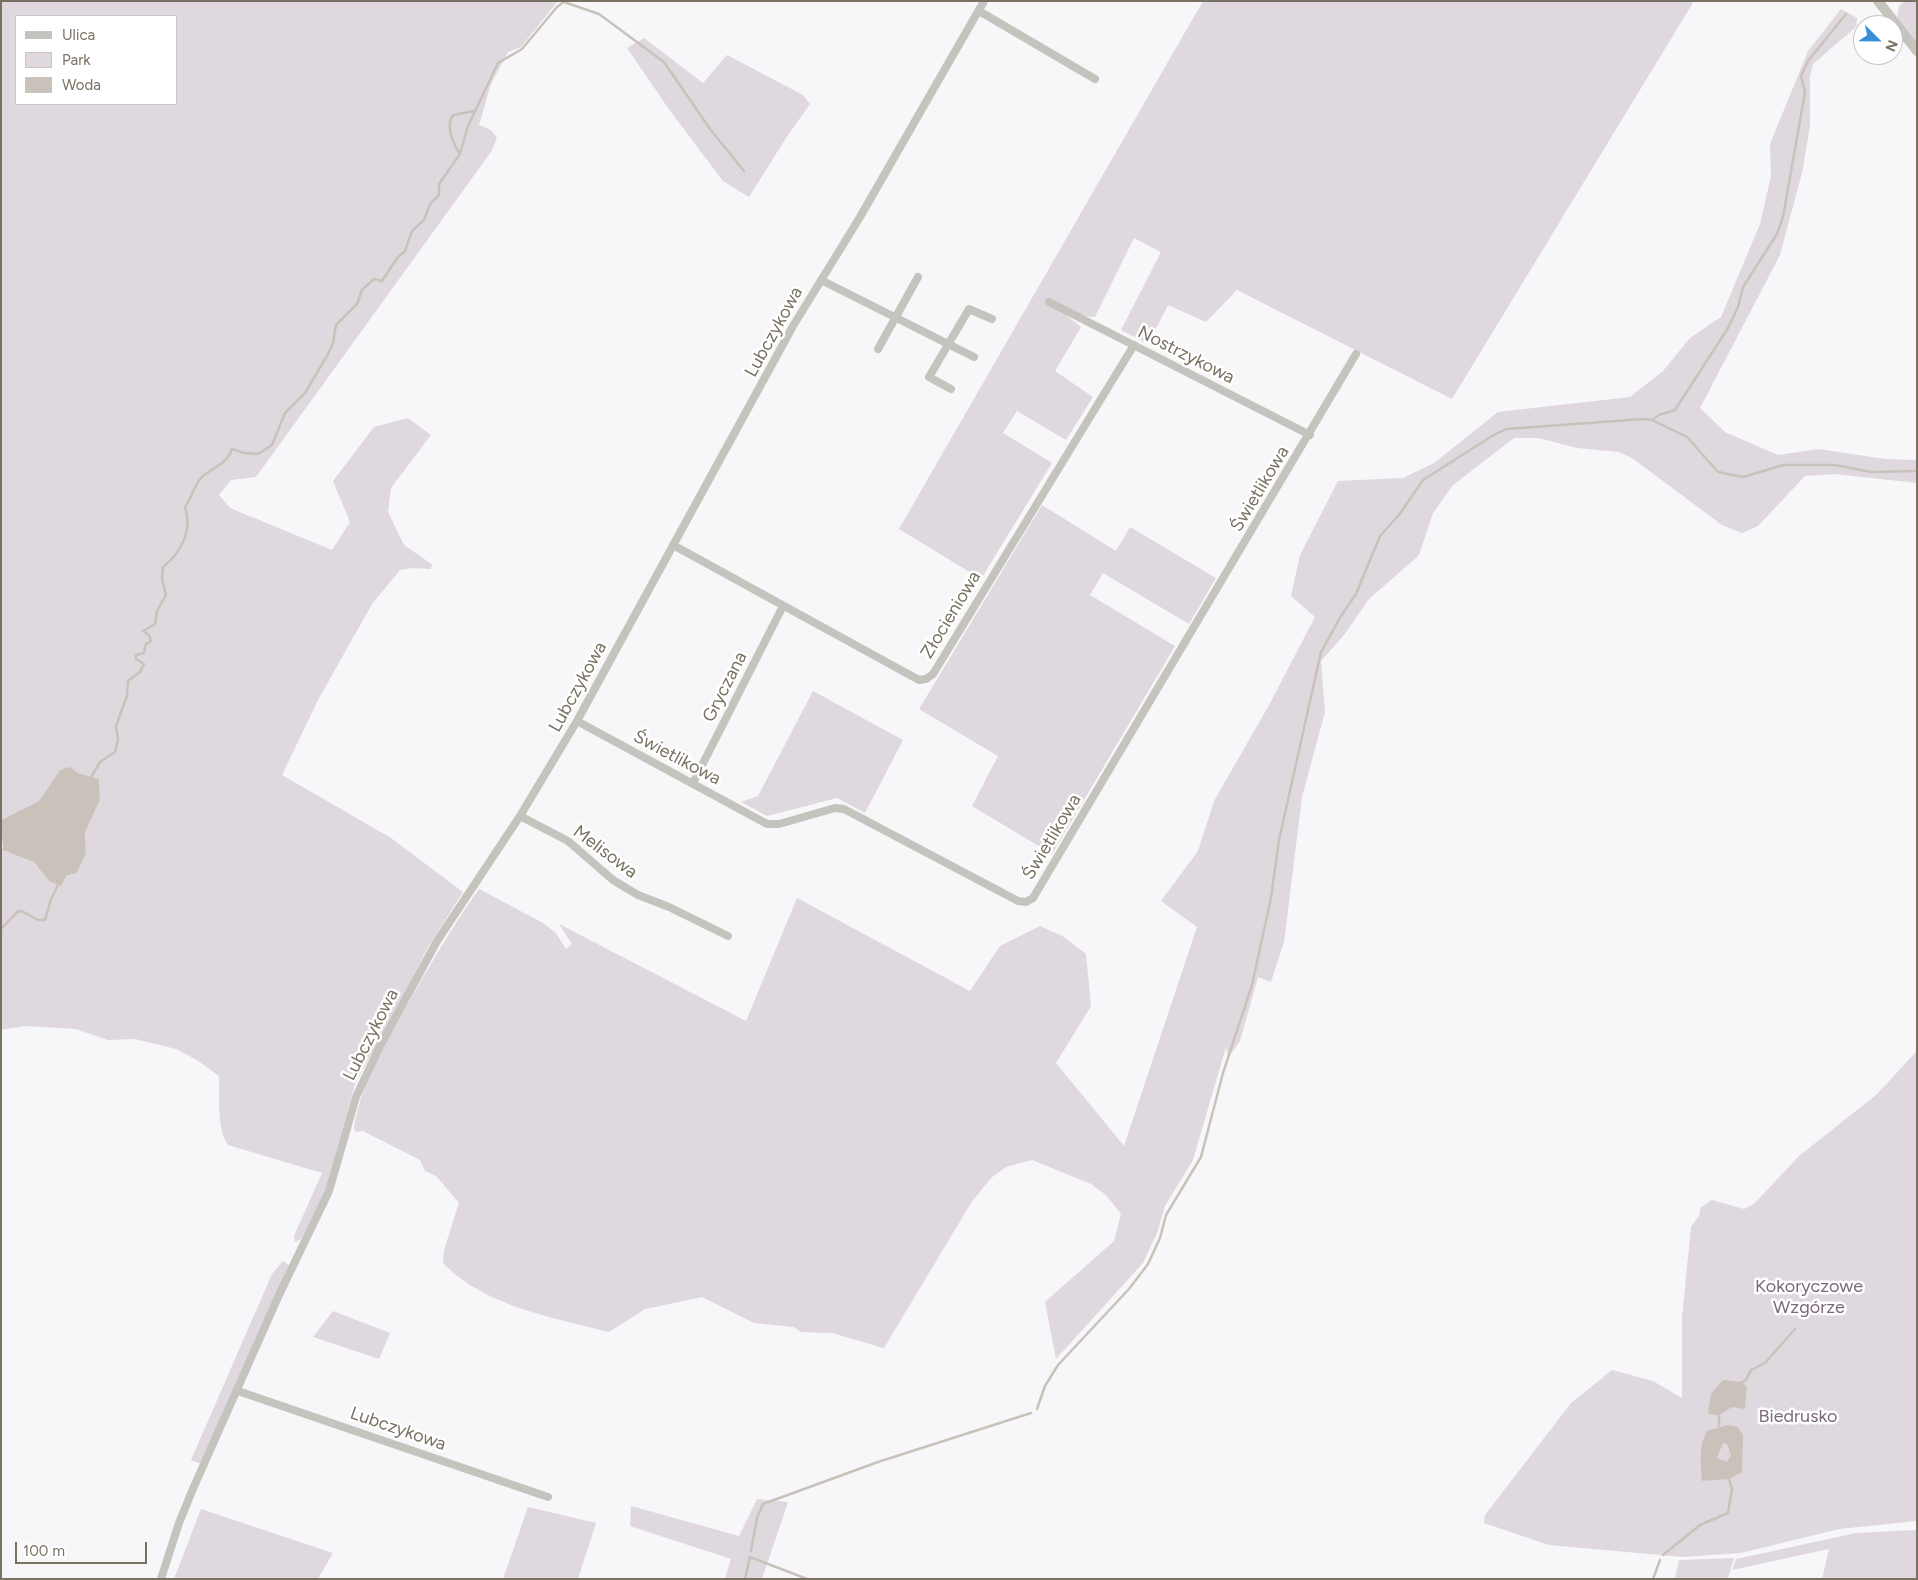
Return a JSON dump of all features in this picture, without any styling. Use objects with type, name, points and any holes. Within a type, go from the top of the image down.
[{"type":"street","name":"Lubczykowa","points":[[161,1579],[179,1523],[279,1295],[329,1191],[364,1077],[437,941],[520,816],[577,721],[793,326],[822,280],[984,1]]},
{"type":"street","points":[[1878,1],[1917,51]]},
{"type":"street","points":[[979,12],[1095,79]]},
{"type":"street","points":[[878,349],[918,277]]},
{"type":"street","points":[[822,280],[974,357]]},
{"type":"street","name":"Nostrzykowa","points":[[1049,302],[1310,435]]},
{"type":"street","points":[[951,389],[929,378],[949,343],[969,309],[992,319]]},
{"type":"street","name":"Złocieniowa","points":[[673,545],[919,680],[926,679],[932,674],[1134,345]]},
{"type":"street","name":"Świetlikowa","points":[[577,721],[767,824],[779,824],[835,808],[844,809],[1018,902],[1026,902],[1033,898],[1310,435],[1356,354]]},
{"type":"street","name":"Gryczana","points":[[693,783],[784,606]]},
{"type":"street","name":"Melisowa","points":[[520,816],[568,841],[613,880],[638,895],[669,906],[728,936]]},
{"type":"street","name":"Lubczykowa","points":[[238,1391],[548,1497]]},
{"type":"green space","points":[[1,1],[558,1],[521,47],[508,52],[491,84],[479,125],[491,130],[497,138],[491,152],[256,477],[231,480],[219,495],[230,508],[332,550],[350,522],[333,481],[374,427],[408,418],[431,435],[391,488],[388,512],[404,545],[433,565],[430,569],[412,568],[400,570],[372,604],[318,700],[282,775],[391,838],[463,892],[428,947],[355,1084],[325,1192],[301,1239],[295,1242],[294,1236],[322,1173],[228,1145],[224,1138],[220,1121],[219,1076],[197,1060],[176,1049],[135,1039],[108,1040],[76,1029],[25,1026],[1,1030],[1,847],[9,853],[31,860],[49,881],[77,873],[86,853],[85,832],[100,800],[99,779],[78,773],[69,768],[60,770],[39,801],[1,820]]},
{"type":"green space","points":[[1203,1],[1694,1],[1452,399],[1237,290],[1206,322],[1168,305],[1148,344],[1121,330],[1161,252],[1134,238],[1095,317],[1066,315],[1081,327],[1055,371],[1093,397],[1066,440],[1017,411],[1003,433],[1052,463],[981,579],[899,529]]},
{"type":"green space","points":[[1904,1],[1917,1],[1917,43],[1903,26],[1903,15],[1898,15],[1899,6]]},
{"type":"green space","points":[[1841,9],[1853,16],[1853,30],[1813,64],[1810,76],[1810,125],[1803,169],[1780,255],[1700,408],[1725,432],[1778,455],[1819,449],[1885,459],[1917,460],[1917,483],[1835,474],[1805,476],[1758,526],[1742,533],[1722,525],[1632,458],[1619,452],[1577,448],[1539,438],[1514,438],[1453,485],[1433,513],[1419,555],[1369,599],[1344,635],[1321,661],[1325,712],[1302,797],[1284,942],[1271,982],[1258,977],[1240,1041],[1228,1058],[1226,1047],[1193,1160],[1165,1206],[1157,1233],[1143,1263],[1056,1359],[1045,1302],[1114,1241],[1121,1214],[1106,1195],[1091,1184],[1032,1160],[1006,1167],[991,1178],[971,1203],[884,1348],[832,1333],[801,1332],[794,1327],[754,1323],[702,1297],[645,1309],[609,1332],[543,1315],[499,1300],[478,1290],[443,1263],[444,1250],[459,1203],[436,1176],[425,1171],[420,1160],[363,1131],[355,1132],[354,1127],[363,1091],[376,1061],[443,944],[479,889],[543,923],[556,933],[566,949],[572,944],[559,924],[746,1021],[797,898],[970,991],[1000,946],[1040,926],[1064,937],[1086,954],[1091,1006],[1056,1063],[1124,1146],[1197,927],[1161,901],[1198,851],[1214,801],[1268,707],[1315,617],[1291,596],[1300,555],[1338,481],[1403,478],[1434,463],[1498,412],[1630,397],[1663,371],[1690,338],[1721,317],[1760,224],[1771,176],[1770,144],[1808,51]]},
{"type":"green space","points":[[644,38],[703,83],[727,55],[803,95],[810,104],[749,197],[723,181],[668,108],[627,48]]},
{"type":"green space","points":[[1042,505],[1116,551],[1130,527],[1216,578],[1189,624],[1103,573],[1090,595],[1175,646],[1052,854],[972,806],[998,756],[919,709]]},
{"type":"green space","points":[[813,691],[903,740],[865,813],[837,798],[767,816],[741,802],[758,796]]},
{"type":"green space","name":"Kokoryczowe Wzgórze","points":[[1917,1051],[1917,1521],[1839,1529],[1741,1553],[1682,1557],[1549,1545],[1484,1523],[1485,1515],[1571,1403],[1612,1370],[1653,1381],[1682,1398],[1682,1317],[1691,1227],[1700,1214],[1700,1208],[1712,1200],[1744,1209],[1754,1204],[1799,1156],[1876,1095]]},
{"type":"green space","points":[[283,1261],[289,1265],[201,1464],[191,1460],[272,1274]]},
{"type":"green space","points":[[333,1311],[390,1333],[379,1359],[313,1337]]},
{"type":"green space","points":[[757,1499],[788,1502],[762,1579],[725,1579],[731,1559],[630,1526],[631,1506],[739,1536]]},
{"type":"green space","points":[[528,1507],[596,1523],[578,1579],[503,1579]]},
{"type":"green space","points":[[201,1509],[333,1553],[318,1579],[174,1579]]},
{"type":"green space","points":[[1917,1530],[1917,1579],[1822,1579],[1829,1549],[1732,1570],[1736,1559],[1856,1533]]},
{"type":"green space","points":[[1734,1558],[1728,1579],[1675,1579],[1679,1560]]},
{"type":"water","points":[[70,767],[78,773],[99,779],[100,800],[85,832],[86,853],[77,873],[66,876],[61,886],[49,881],[34,862],[3,850],[1,820],[39,801],[60,770]]},
{"type":"water","points":[[1723,1380],[1742,1382],[1747,1387],[1745,1409],[1732,1407],[1719,1415],[1708,1414],[1711,1394]]},
{"type":"water","points":[[1728,1425],[1738,1427],[1743,1435],[1742,1472],[1729,1479],[1702,1481],[1701,1449],[1707,1431]],"holes":[[[1723,1443],[1727,1444],[1731,1455],[1727,1462],[1717,1458]]]},
{"type":"waterway","points":[[90,779],[100,762],[115,752],[118,739],[116,726],[127,696],[128,681],[140,672],[144,664],[136,659],[136,655],[144,653],[146,644],[151,641],[149,635],[143,631],[155,624],[157,611],[166,595],[162,579],[163,567],[175,555],[184,540],[187,524],[185,507],[197,483],[203,476],[224,462],[232,449],[244,453],[258,454],[272,445],[285,413],[305,393],[328,354],[333,343],[336,325],[357,304],[362,290],[374,279],[382,281],[397,258],[405,251],[412,231],[424,220],[430,204],[439,195],[439,184],[460,154],[468,126],[498,63],[522,49],[557,7],[565,1]]},
{"type":"waterway","points":[[564,2],[599,14],[664,62],[710,129],[744,171]]},
{"type":"waterway","points":[[1652,420],[1659,415],[1675,410],[1728,328],[1738,307],[1743,287],[1777,234],[1783,217],[1805,92],[1801,76],[1808,61],[1846,14]]},
{"type":"waterway","points":[[460,154],[451,135],[451,120],[453,115],[475,111]]},
{"type":"waterway","points":[[1037,1409],[1045,1386],[1058,1365],[1129,1289],[1148,1264],[1160,1238],[1166,1215],[1201,1157],[1223,1073],[1252,985],[1271,898],[1279,840],[1321,652],[1356,594],[1380,536],[1399,515],[1423,480],[1506,429],[1643,419],[1652,420],[1687,437],[1718,472],[1743,477],[1783,465],[1835,465],[1871,472],[1917,471]]},
{"type":"waterway","points":[[1,929],[17,912],[22,911],[38,920],[45,920],[51,899],[59,883]]},
{"type":"waterway","points":[[1742,1382],[1746,1380],[1751,1370],[1765,1363],[1795,1329]]},
{"type":"waterway","points":[[751,1551],[757,1518],[763,1504],[878,1462],[1031,1413]]},
{"type":"waterway","points":[[1719,1415],[1719,1426]]},
{"type":"waterway","points":[[1663,1555],[1700,1525],[1728,1513],[1732,1489],[1729,1479]]},
{"type":"waterway","points":[[745,1579],[750,1557],[807,1579]]},
{"type":"waterway","points":[[1653,1579],[1660,1560]]},
{"type":"park label","name":"Biedrusko","points":[[1798,1417]]}]
